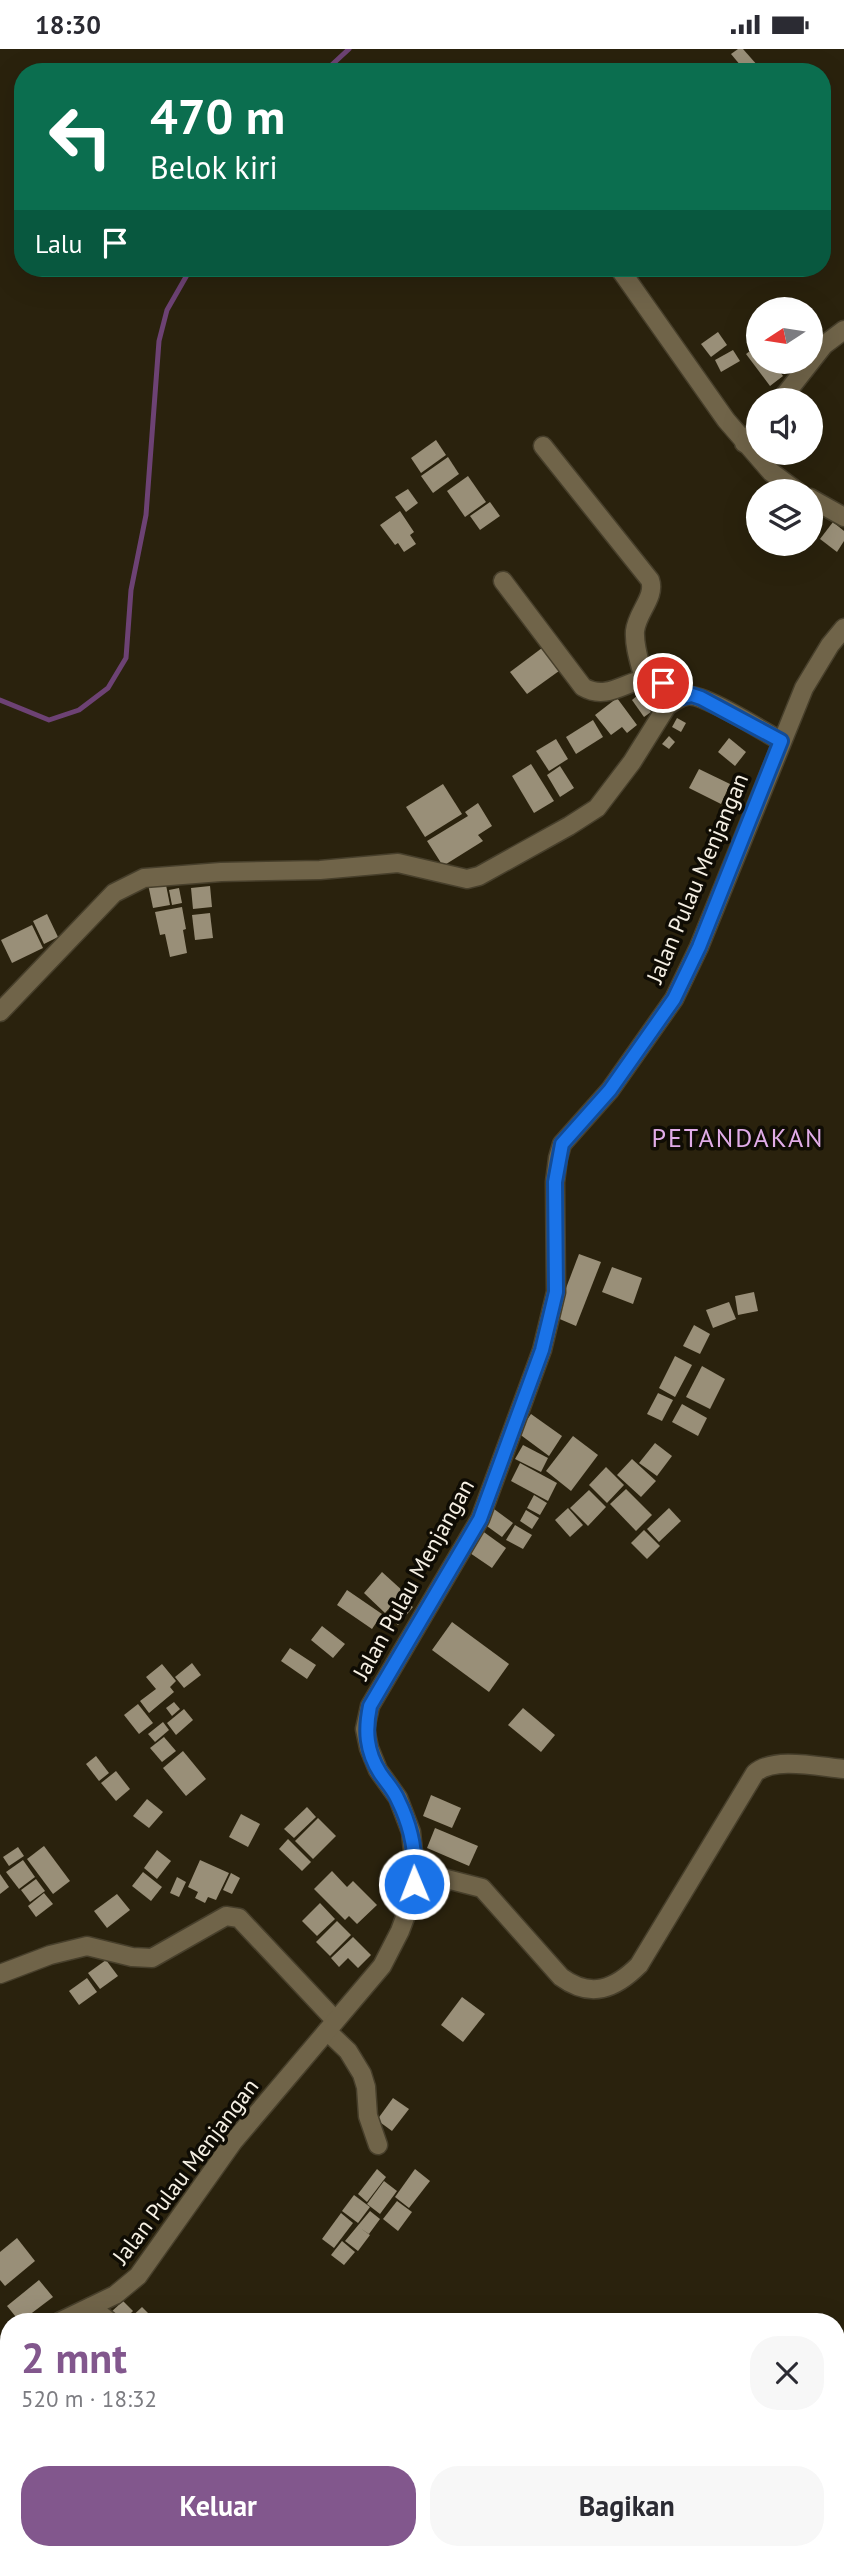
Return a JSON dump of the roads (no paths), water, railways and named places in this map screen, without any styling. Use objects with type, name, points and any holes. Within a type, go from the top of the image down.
[{"type":"street","points":[[626,277],[726,420],[744,443],[780,479]]},
{"type":"street","points":[[790,388],[824,345],[844,330]]},
{"type":"street","points":[[544,446],[650,580],[651,594],[638,616],[635,632],[635,646],[644,679]]},
{"type":"street","points":[[823,505],[844,517]]},
{"type":"street","points":[[503,581],[583,687],[592,693],[601,694],[644,679],[663,683],[679,698]]},
{"type":"street","name":"Jalan Pulau Menjangan","points":[[78,2313],[115,2295],[138,2276],[233,2142],[382,1966],[404,1922],[415,1871],[411,1832],[398,1798],[378,1770],[369,1748],[365,1730],[370,1706],[480,1519],[542,1350],[556,1292],[555,1182],[562,1144],[610,1090],[674,999],[699,947],[781,741],[816,666],[844,628]]},
{"type":"street","points":[[0,1012],[114,893],[144,878],[221,872],[320,870],[398,863],[467,879],[479,876],[597,808],[632,762],[667,706],[679,698],[692,695],[701,698],[781,741]]},
{"type":"street","points":[[415,1871],[480,1888],[561,1977],[572,1985],[599,1990],[628,1976],[639,1965],[761,1768],[775,1763],[844,1769]]},
{"type":"street","points":[[0,1975],[50,1955],[87,1946],[132,1957],[152,1958],[226,1916],[239,1918],[331,2026],[362,2074],[366,2087],[368,2116],[377,2145]]},
{"type":"street","points":[[91,2307],[99,2313]]},
{"type":"waterway","points":[[334,63],[349,49]]},
{"type":"waterway","points":[[0,700],[49,720],[79,710],[108,688],[126,658],[131,590],[146,515],[159,341],[167,310],[186,277]]},
{"type":"district","name":"PETANDAKAN","points":[[738,1137]]}]
